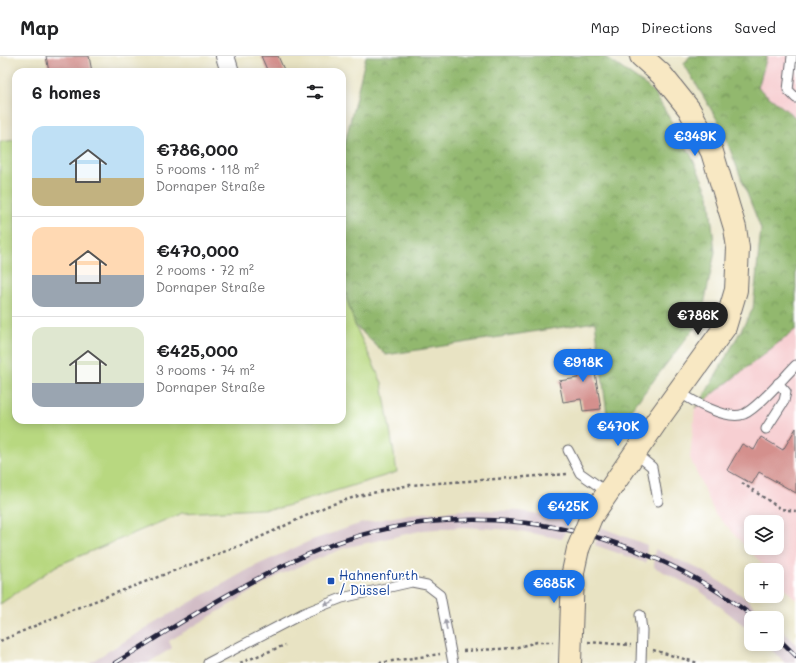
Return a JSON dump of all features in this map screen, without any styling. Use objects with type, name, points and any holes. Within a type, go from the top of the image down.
[{"type":"main road","points":[[570,652],[573,572],[578,549],[591,517],[678,391],[725,327],[736,290],[738,248],[728,200],[712,152],[689,109],[661,74],[642,56]]},
{"type":"street","points":[[225,56],[229,68]]},
{"type":"lane","points":[[792,56],[788,90],[796,98]]},
{"type":"lane","points":[[678,391],[696,403],[730,415],[743,414],[778,383],[796,364]]},
{"type":"lane","points":[[766,429],[784,401],[786,392],[778,383]]},
{"type":"lane","points":[[568,450],[580,473],[607,492]]},
{"type":"lane","points":[[635,453],[652,467],[658,501]]},
{"type":"lane","points":[[208,663],[304,613],[329,603],[342,598],[412,582],[427,585],[440,596],[453,663]]},
{"type":"lane","points":[[640,615],[642,630],[641,663]]},
{"type":"path","points":[[0,641],[74,609],[252,541],[327,506],[358,496],[410,485],[580,473]]},
{"type":"path","points":[[742,483],[780,509],[796,512]]},
{"type":"path","points":[[379,663],[451,652],[514,648],[537,642],[570,652]]},
{"type":"path","points":[[240,663],[285,645]]},
{"type":"shaded area","points":[[767,56],[796,56],[796,118],[758,88]]},
{"type":"shaded area","points":[[796,329],[796,600],[784,587],[784,563],[761,563],[754,555],[784,555],[784,515],[744,515],[744,545],[715,514],[690,458],[695,408]]},
{"type":"shaded area","points":[[465,510],[519,511],[571,519],[562,539],[515,530],[463,527],[424,530],[344,548],[281,574],[169,641],[172,648],[148,663],[89,663],[161,619],[253,567],[312,540],[359,524],[409,514]]},
{"type":"shaded area","points":[[600,527],[647,545],[646,563],[595,545]]},
{"type":"shaded area","points":[[655,549],[703,571],[741,595],[744,597],[744,603],[751,603],[760,611],[744,611],[744,625],[699,590],[654,567]]},
{"type":"shaded area","points":[[784,632],[796,645],[796,663],[785,663],[773,651],[784,651]]},
{"type":"green space","points":[[366,56],[604,56],[648,87],[655,94],[690,153],[709,195],[715,252],[701,319],[610,437],[595,322],[386,355],[355,325],[346,296],[346,138]]},
{"type":"green space","points":[[690,56],[767,56],[758,88],[796,118],[796,329],[695,408],[704,396],[753,309],[761,229],[721,126],[684,64]]},
{"type":"green space","points":[[12,140],[12,424],[346,424],[346,296],[355,325],[382,383],[397,472],[280,508],[182,513],[56,566],[0,604],[0,142]]},
{"type":"building","points":[[46,56],[89,56],[91,68],[48,68]]},
{"type":"building","points":[[261,56],[278,56],[283,68],[266,68]]},
{"type":"building","points":[[591,348],[601,409],[583,411],[581,399],[563,402],[559,381],[578,378],[574,351]]},
{"type":"building","points":[[796,428],[796,493],[759,472],[752,484],[727,470],[742,444],[754,450],[761,437],[783,450]]},
{"type":"railway","points":[[115,663],[216,601],[269,573],[323,548],[378,531],[435,522],[492,520],[548,526],[603,539],[657,559],[708,585],[745,611]]},
{"type":"railway","points":[[784,644],[796,656]]},
{"type":"place","name":"Hahnenfurth / Düssel","points":[[331,581]]}]
